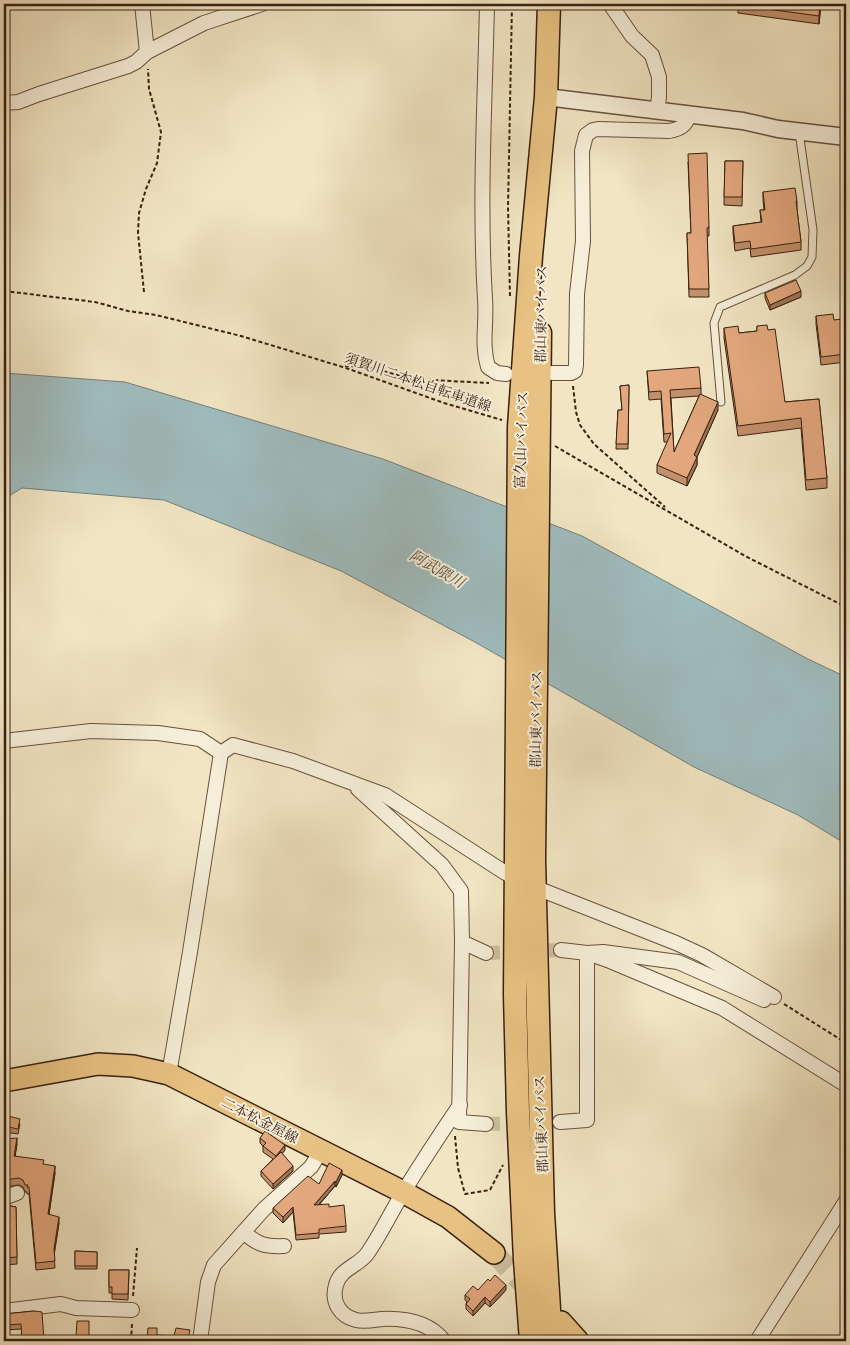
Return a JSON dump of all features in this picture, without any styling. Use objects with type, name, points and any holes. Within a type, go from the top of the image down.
[{"type":"highway","name":"富久山バイパス","points":[[525,882],[516,844],[533,444],[530,256],[546,97],[549,4]]},
{"type":"highway","name":"郡山東バイパス","points":[[531,1341],[518,1112],[515,995],[525,882],[534,860],[533,444],[539,389],[546,97]]},
{"type":"highway","name":"郡山東バイパス","points":[[525,882],[543,1213],[556,1332]]},
{"type":"main road","name":"二本松金屋線","points":[[4,1081],[98,1064],[133,1066],[168,1074],[403,1192],[448,1217],[494,1253]]},
{"type":"main road","points":[[556,1332],[578,1341]]},
{"type":"street","points":[[142,4],[147,52]]},
{"type":"street","points":[[4,103],[31,98],[128,66],[136,62],[147,52],[204,23],[262,4]]},
{"type":"street","points":[[487,4],[482,218],[486,302],[483,343],[488,367],[501,378]]},
{"type":"street","points":[[610,4],[632,36],[652,55],[659,77],[660,97],[657,111]]},
{"type":"street","points":[[546,97],[743,121],[778,129],[846,137]]},
{"type":"street","points":[[552,373],[571,373],[575,371],[576,365],[577,294],[582,241],[582,151],[586,135],[598,129],[678,130],[686,122],[689,114]]},
{"type":"street","points":[[4,741],[91,731],[158,733],[200,739],[221,753]]},
{"type":"street","points":[[168,1074],[192,942],[221,753],[233,745],[293,761],[385,796],[504,872],[702,955],[774,997]]},
{"type":"street","points":[[352,783],[442,865],[461,891],[459,1122],[486,1124]]},
{"type":"street","points":[[462,942],[486,953]]},
{"type":"street","points":[[561,950],[588,953],[603,952],[678,962],[764,1000],[774,997]]},
{"type":"street","points":[[588,953],[722,1008],[846,1084]]},
{"type":"street","points":[[560,1122],[587,1120],[588,953]]},
{"type":"street","points":[[444,1341],[438,1334],[419,1323],[397,1318],[359,1321],[346,1316],[336,1304],[334,1290],[338,1278],[343,1272],[359,1262],[366,1254],[389,1219],[403,1192],[460,1104]]},
{"type":"street","points":[[200,1341],[203,1308],[214,1265],[264,1209],[311,1167],[321,1151]]},
{"type":"street","points":[[757,1341],[846,1201]]},
{"type":"street","points":[[244,1232],[255,1243],[284,1246]]},
{"type":"street","points":[[4,1311],[61,1304],[76,1308],[132,1310]]},
{"type":"lane","points":[[721,402],[714,323],[720,307],[795,275],[807,266],[812,257],[813,230],[799,131]]},
{"type":"path","points":[[510,299],[508,207],[512,4]]},
{"type":"path","points":[[144,292],[138,233],[139,213],[146,189],[157,163],[161,132],[149,89],[147,52]]},
{"type":"path","name":"須賀川二本松自転車道線","points":[[4,291],[95,302],[128,311],[156,314],[240,336],[340,366],[444,403],[508,422],[533,444],[669,511],[745,556],[846,607]]},
{"type":"path","points":[[340,366],[368,367],[412,379],[487,383],[501,378]]},
{"type":"path","points":[[573,378],[576,412],[580,424],[594,444],[669,511]]},
{"type":"path","points":[[774,997],[846,1043]]},
{"type":"path","points":[[459,1122],[454,1130],[458,1168],[465,1194],[490,1190],[507,1158]]},
{"type":"path","points":[[131,1341],[137,1248]]},
{"type":"water","name":"阿武隈川","points":[[4,373],[125,382],[383,459],[582,536],[808,659],[846,677],[846,844],[798,815],[694,767],[473,641],[341,571],[164,500],[22,488],[4,499]]},
{"type":"building","points":[[738,4],[820,4],[819,16]]},
{"type":"building","points":[[846,77],[846,94],[842,93]]},
{"type":"building","points":[[707,153],[709,289],[689,289],[687,233],[691,233],[688,154]]},
{"type":"building","points":[[725,161],[743,161],[742,197],[724,197]]},
{"type":"building","points":[[795,188],[801,242],[751,249],[750,241],[735,243],[733,226],[762,222],[760,210],[765,210],[763,192]]},
{"type":"building","points":[[796,280],[801,291],[770,305],[765,293]]},
{"type":"building","points":[[833,314],[834,320],[842,319],[846,354],[821,357],[816,316]]},
{"type":"building","points":[[767,325],[768,330],[775,329],[785,402],[819,399],[827,478],[806,480],[801,418],[738,426],[724,328],[738,326],[739,333],[757,331],[757,326]]},
{"type":"building","points":[[699,367],[701,388],[670,390],[674,452],[700,394],[718,402],[694,455],[697,457],[687,478],[657,465],[671,433],[664,434],[661,391],[649,392],[647,371]]},
{"type":"building","points":[[629,385],[628,444],[616,444],[618,410],[622,410],[620,386]]},
{"type":"building","points":[[4,1115],[20,1119],[18,1129],[4,1126]]},
{"type":"building","points":[[265,1131],[285,1145],[276,1156],[263,1146],[266,1143],[260,1138]]},
{"type":"building","points":[[17,1138],[14,1156],[44,1160],[43,1164],[55,1166],[48,1214],[59,1217],[54,1249],[55,1261],[36,1263],[28,1185],[25,1185],[23,1180],[19,1178],[4,1180],[4,1139]]},
{"type":"building","points":[[281,1152],[293,1166],[273,1184],[261,1171]]},
{"type":"building","points":[[329,1163],[342,1170],[336,1182],[314,1205],[329,1204],[329,1207],[344,1205],[346,1226],[319,1229],[319,1233],[296,1235],[293,1207],[283,1217],[273,1208],[308,1176],[319,1184]]},
{"type":"building","points":[[4,1205],[16,1207],[17,1257],[4,1258]]},
{"type":"building","points":[[75,1251],[97,1252],[97,1266],[75,1266]]},
{"type":"building","points":[[109,1270],[129,1270],[128,1294],[112,1294],[112,1287],[109,1287]]},
{"type":"building","points":[[495,1275],[506,1285],[490,1302],[485,1297],[473,1311],[466,1304],[470,1299],[465,1295],[473,1286],[478,1290],[488,1279],[490,1281]]},
{"type":"building","points":[[42,1312],[44,1341],[22,1341],[21,1324],[4,1325],[4,1314]]},
{"type":"building","points":[[77,1321],[89,1321],[87,1341],[69,1341],[70,1336],[76,1337]]},
{"type":"building","points":[[148,1328],[157,1328],[157,1335],[174,1336],[176,1328],[190,1330],[188,1341],[147,1341]]},
{"type":"tunnel","points":[[486,953],[561,950]]},
{"type":"tunnel","points":[[486,1124],[560,1122]]},
{"type":"tunnel","points":[[494,1253],[534,1295]]}]
